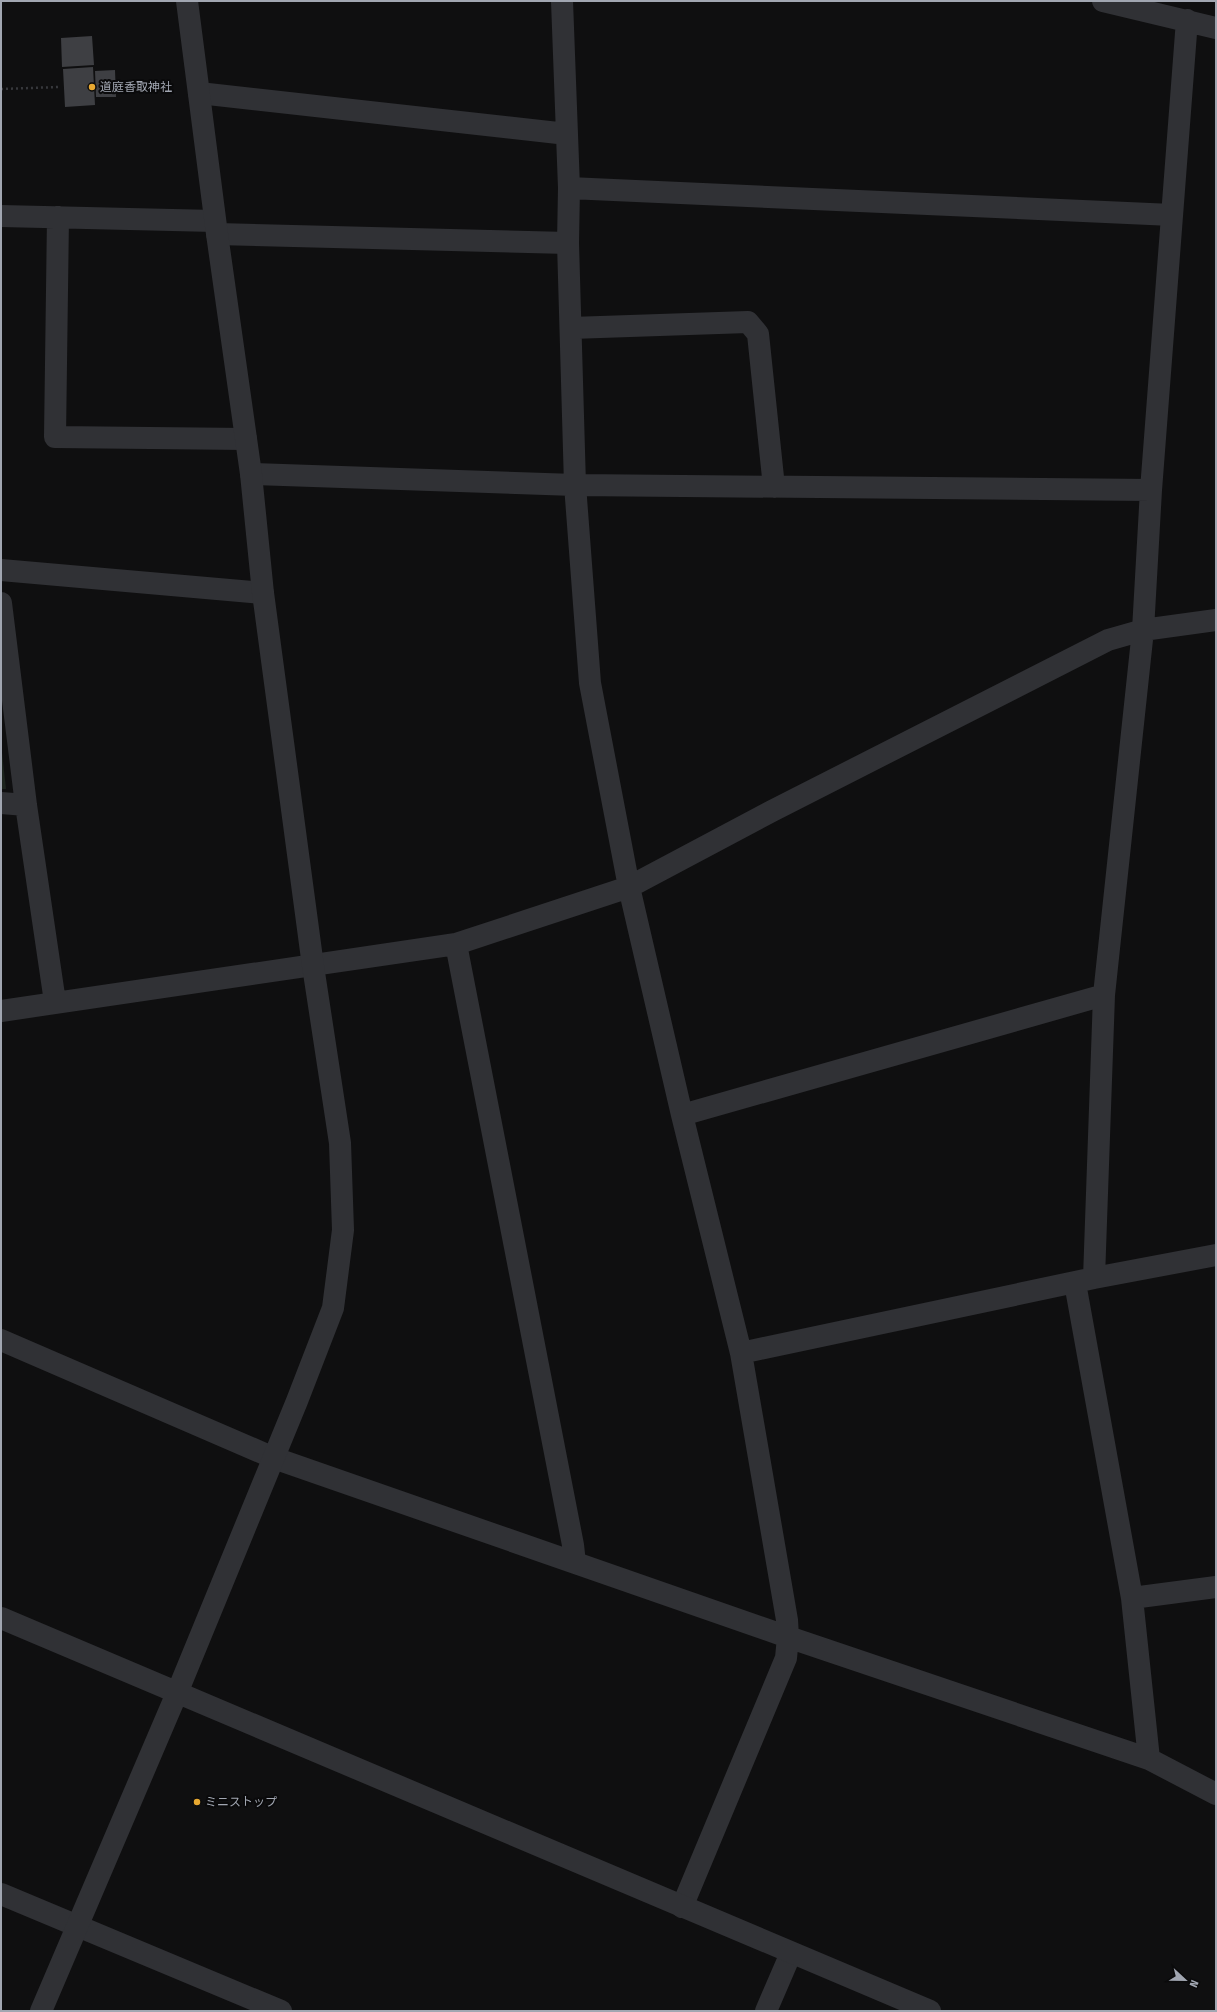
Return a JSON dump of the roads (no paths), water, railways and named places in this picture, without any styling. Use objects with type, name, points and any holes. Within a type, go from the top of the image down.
[{"type":"street","points":[[41,2011],[76,1926],[177,1693],[274,1458],[333,1308],[343,1230],[340,1143],[313,966],[263,593],[251,474],[216,228],[187,1]]},
{"type":"street","points":[[562,1],[569,188],[568,243],[575,485],[590,683],[629,886],[682,1115],[741,1353],[786,1612],[788,1637],[786,1658],[682,1907]]},
{"type":"street","points":[[1102,1],[1216,28]]},
{"type":"street","points":[[1149,1759],[1132,1598],[1084,1280],[1104,995],[1143,630],[1151,490],[1187,20]]},
{"type":"street","points":[[199,93],[567,134]]},
{"type":"street","points":[[569,188],[1172,215]]},
{"type":"street","points":[[1,216],[58,217],[216,228],[568,243]]},
{"type":"street","points":[[58,217],[55,437],[246,439]]},
{"type":"street","points":[[571,328],[748,322],[758,334],[774,487]]},
{"type":"street","points":[[251,474],[575,485],[1151,490]]},
{"type":"street","points":[[1,570],[263,593]]},
{"type":"street","points":[[1,603],[26,805],[55,1002]]},
{"type":"street","points":[[1,1011],[456,944],[629,886],[1108,640],[1143,630],[1216,620]]},
{"type":"street","points":[[1,803],[26,805]]},
{"type":"street","points":[[456,944],[572,1537],[575,1563]]},
{"type":"street","points":[[682,1115],[1104,995]]},
{"type":"street","points":[[741,1353],[1084,1280],[1216,1256]]},
{"type":"street","points":[[1,1340],[274,1458],[788,1637],[1149,1759],[1216,1794]]},
{"type":"street","points":[[1132,1598],[1216,1587]]},
{"type":"street","points":[[1,1618],[930,2011]]},
{"type":"street","points":[[1,1894],[281,2011]]},
{"type":"street","points":[[766,2011],[791,1953]]},
{"type":"place","name":"道庭香取神社","points":[[92,87]]},
{"type":"place","name":"ミニストップ","points":[[197,1802]]}]
